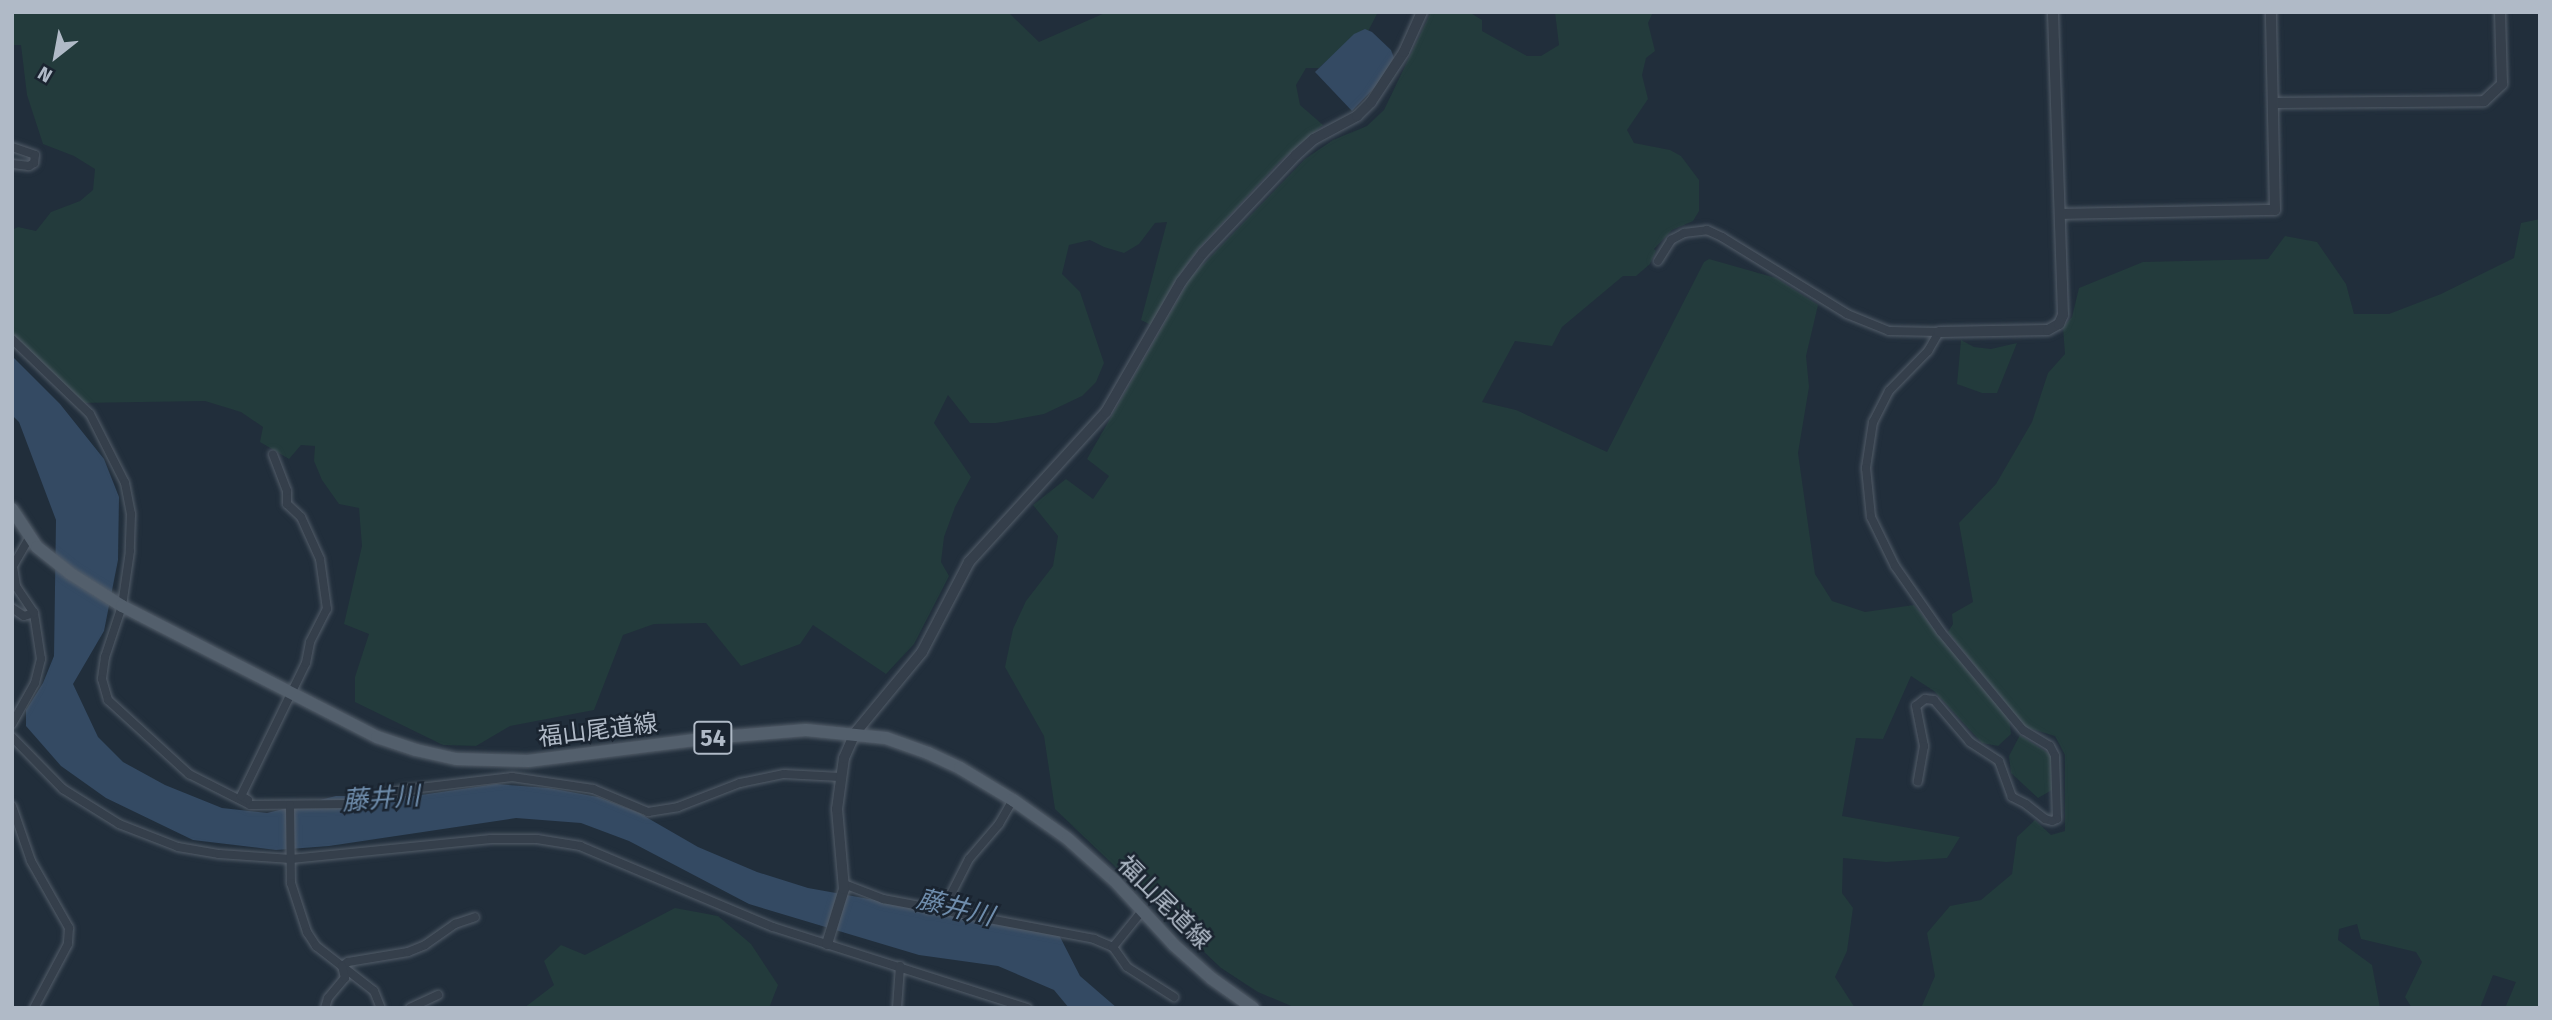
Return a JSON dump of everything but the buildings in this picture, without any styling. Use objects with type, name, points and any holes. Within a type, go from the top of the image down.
[{"type":"main road","name":"福山尾道線","points":[[12,509],[33,543],[71,574],[119,604],[377,737],[416,750],[456,759],[528,761],[709,738],[806,730],[886,738],[928,753],[960,768],[1013,800],[1068,839],[1211,978],[1253,1008]]},
{"type":"street","points":[[827,944],[843,889],[837,809],[841,777],[855,733],[865,716],[922,653],[969,562],[1106,412],[1181,282],[1203,253],[1296,155],[1314,139],[1357,116],[1371,102],[1404,52],[1422,12]]},
{"type":"street","points":[[1658,261],[1671,240],[1684,233],[1707,230],[1847,314],[1889,331],[2049,330],[2059,324],[2063,315],[2062,214],[2053,12]]},
{"type":"street","points":[[2062,214],[2275,210],[2271,12]]},
{"type":"street","points":[[2273,103],[2484,101],[2502,84],[2501,12]]},
{"type":"street","points":[[12,147],[35,155],[34,163],[29,166],[12,164]]},
{"type":"street","points":[[1918,781],[1924,746],[1916,706],[1925,699],[1934,700],[1970,743],[1999,761],[2012,797],[2045,819],[2057,819],[2055,756],[2050,746],[2023,730],[1941,632],[1895,566],[1871,517],[1866,468],[1872,422],[1885,398],[1928,351],[1939,332]]},
{"type":"street","points":[[12,339],[90,414],[125,483],[131,514],[131,551],[102,679],[108,700],[189,774],[250,805],[351,804],[403,790],[512,777],[593,789],[648,812],[678,807],[740,783],[784,774],[841,777]]},
{"type":"street","points":[[250,805],[241,796],[292,694],[327,608],[320,559],[301,517],[287,504],[286,491],[273,455]]},
{"type":"street","points":[[12,724],[35,683],[41,659],[34,613],[16,586],[13,566],[33,543]]},
{"type":"street","points":[[12,608],[24,616],[34,613]]},
{"type":"street","points":[[12,737],[63,789],[119,824],[178,847],[219,854],[291,859],[491,839],[537,839],[580,846],[774,927],[1027,1008]]},
{"type":"street","points":[[512,777],[528,761]]},
{"type":"street","points":[[928,909],[948,900],[969,859],[999,824],[1013,800]]},
{"type":"street","points":[[290,805],[291,883],[307,932],[316,946],[374,991],[381,1008]]},
{"type":"street","points":[[12,806],[31,861],[68,928],[68,944],[34,1008]]},
{"type":"street","points":[[843,889],[928,909],[1094,939],[1112,947],[1127,967],[1174,997]]},
{"type":"street","points":[[1112,947],[1142,911]]},
{"type":"street","points":[[342,966],[348,962],[408,952],[425,945],[455,924],[475,916]]},
{"type":"street","points":[[325,1008],[328,998],[345,978],[342,966]]},
{"type":"street","points":[[897,1008],[900,966]]},
{"type":"street","points":[[410,1008],[438,995]]},
{"type":"green space","points":[[12,12],[1008,12],[1039,42],[1107,12],[1378,12],[1362,43],[1334,54],[1319,68],[1306,68],[1296,85],[1300,105],[1323,125],[1279,162],[1198,249],[1175,281],[1151,325],[1141,320],[1167,222],[1155,223],[1139,244],[1124,253],[1090,240],[1069,245],[1062,274],[1080,292],[1104,363],[1096,382],[1082,396],[1044,414],[996,423],[970,423],[948,395],[934,423],[971,477],[955,507],[944,537],[941,562],[949,576],[914,644],[886,674],[813,625],[800,644],[741,666],[706,623],[654,624],[623,635],[594,710],[510,726],[476,746],[443,745],[355,702],[355,677],[369,634],[344,624],[362,546],[359,508],[339,504],[322,480],[314,461],[315,446],[301,445],[289,459],[260,442],[263,427],[241,412],[205,401],[78,403],[12,337],[12,230],[18,227],[36,231],[51,212],[80,201],[93,190],[95,169],[74,156],[43,144],[27,95],[21,45],[12,45]]},
{"type":"green space","points":[[1431,12],[1469,12],[1482,20],[1482,31],[1527,56],[1541,56],[1559,45],[1555,12],[1653,12],[1648,23],[1655,51],[1646,58],[1642,75],[1648,99],[1627,130],[1634,143],[1670,150],[1681,156],[1699,180],[1699,211],[1693,221],[1672,230],[1654,249],[1656,251],[1650,264],[1636,276],[1623,276],[1562,327],[1552,346],[1515,341],[1482,402],[1516,410],[1607,452],[1704,262],[1709,259],[1776,278],[1818,305],[1806,356],[1809,387],[1798,453],[1815,574],[1832,601],[1865,612],[1914,605],[2009,717],[2011,734],[1998,746],[1982,743],[1934,691],[1911,676],[1883,739],[1856,738],[1842,816],[1960,837],[1947,858],[1886,862],[1843,858],[1842,893],[1853,908],[1847,951],[1835,977],[1855,1008],[1296,1008],[1258,992],[1221,968],[1055,809],[1044,736],[1005,667],[1013,629],[1026,601],[1053,566],[1058,536],[1033,505],[1066,479],[1093,499],[1109,476],[1087,459],[1191,277],[1305,159],[1333,140],[1367,126],[1384,110]]},
{"type":"green space","points":[[2540,219],[2540,1008],[2505,1008],[2516,982],[2493,975],[2480,1008],[2412,1008],[2405,997],[2422,962],[2416,952],[2361,939],[2357,924],[2339,929],[2338,940],[2372,965],[2380,1008],[1921,1008],[1935,976],[1927,933],[1950,906],[1981,900],[2012,874],[2017,837],[2035,820],[2051,835],[2065,831],[2065,755],[2055,736],[2025,727],[1948,632],[1953,624],[1952,614],[1973,602],[1959,523],[1996,484],[2032,422],[2048,373],[2065,354],[2063,327],[2072,317],[2079,288],[2143,262],[2268,259],[2285,236],[2317,242],[2346,284],[2354,314],[2389,314],[2441,294],[2514,258],[2521,223]]},
{"type":"green space","points":[[1961,340],[1974,347],[1991,349],[2017,343],[1997,393],[1982,393],[1957,384]]},
{"type":"green space","points":[[2020,735],[2051,755],[2052,790],[2038,798],[2011,773],[2009,756]]},
{"type":"green space","points":[[675,908],[718,916],[751,944],[778,985],[769,1008],[524,1008],[554,985],[544,961],[561,945],[585,955]]},
{"type":"water","points":[[1365,29],[1391,50],[1394,58],[1376,86],[1352,111],[1315,72],[1354,34]]},
{"type":"water","name":"藤井川","points":[[12,356],[60,404],[104,459],[119,497],[118,560],[104,631],[73,684],[98,737],[123,762],[165,785],[222,808],[267,813],[336,796],[414,796],[496,784],[549,788],[598,797],[639,813],[698,847],[757,872],[808,888],[1058,933],[1080,976],[1117,1008],[1069,1008],[1054,990],[998,966],[919,955],[749,904],[629,841],[581,823],[516,818],[329,846],[276,850],[193,840],[106,798],[61,766],[26,726],[26,710],[43,683],[54,656],[56,520],[19,422],[12,415]]}]
